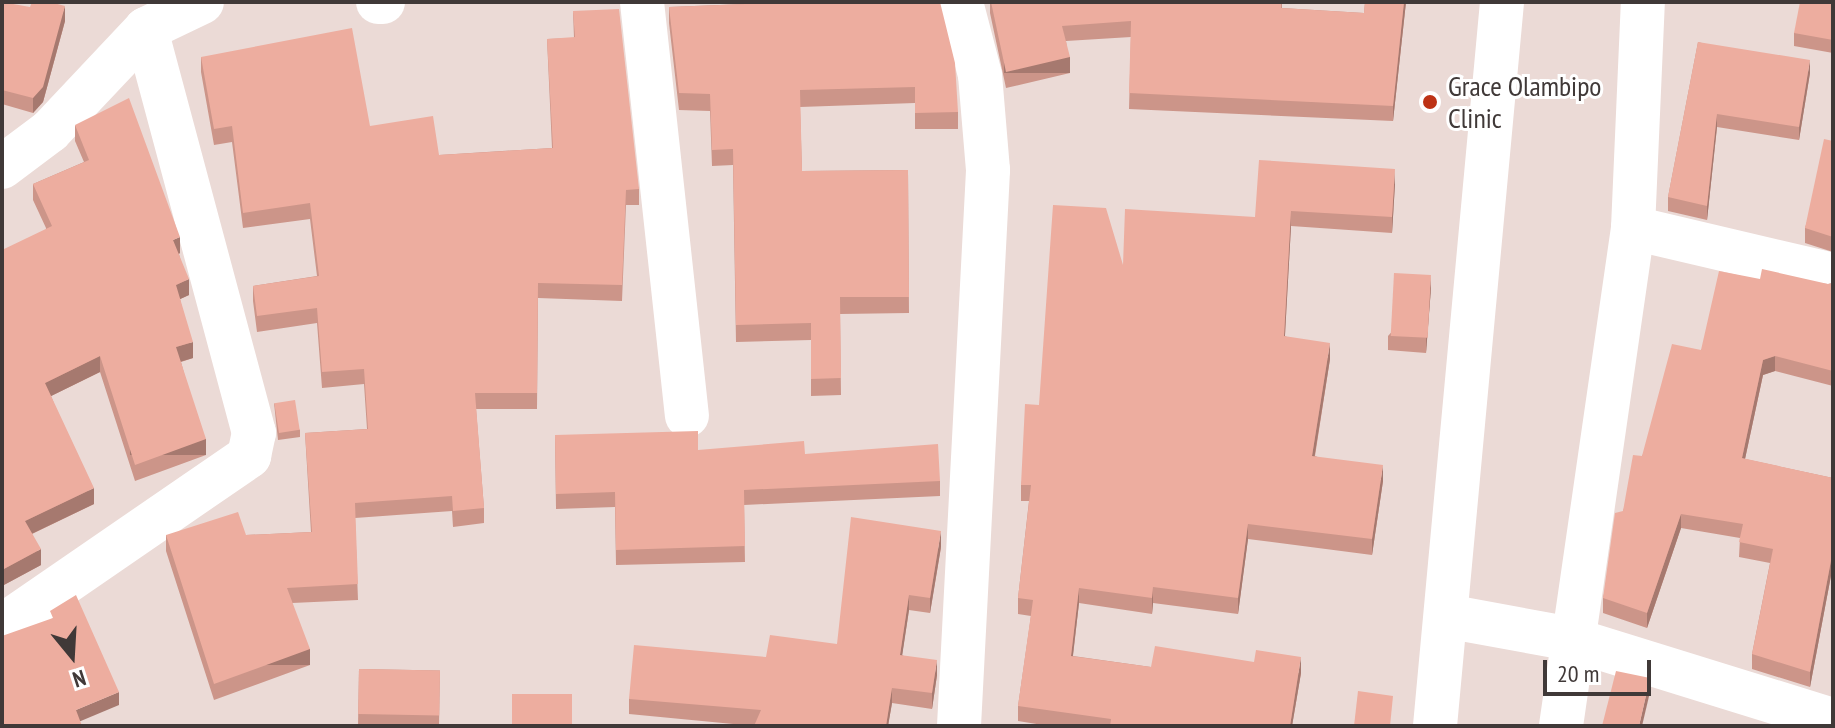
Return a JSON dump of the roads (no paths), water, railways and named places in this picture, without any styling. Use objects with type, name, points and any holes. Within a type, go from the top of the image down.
[{"type":"street","points":[[2,167],[50,131],[146,29],[202,2]]},
{"type":"street","points":[[642,2],[687,416]]},
{"type":"street","points":[[959,726],[988,170],[980,75],[961,2]]},
{"type":"street","points":[[1435,726],[1502,2]]},
{"type":"street","points":[[1561,726],[1571,639],[1633,228],[1643,2]]},
{"type":"street","points":[[2,626],[249,456],[254,433],[146,29]]},
{"type":"street","points":[[1633,228],[1833,275]]},
{"type":"street","points":[[1446,616],[1571,639],[1833,720]]},
{"type":"place","name":"Grace Olambipo Clinic","points":[[1430,102]]}]
